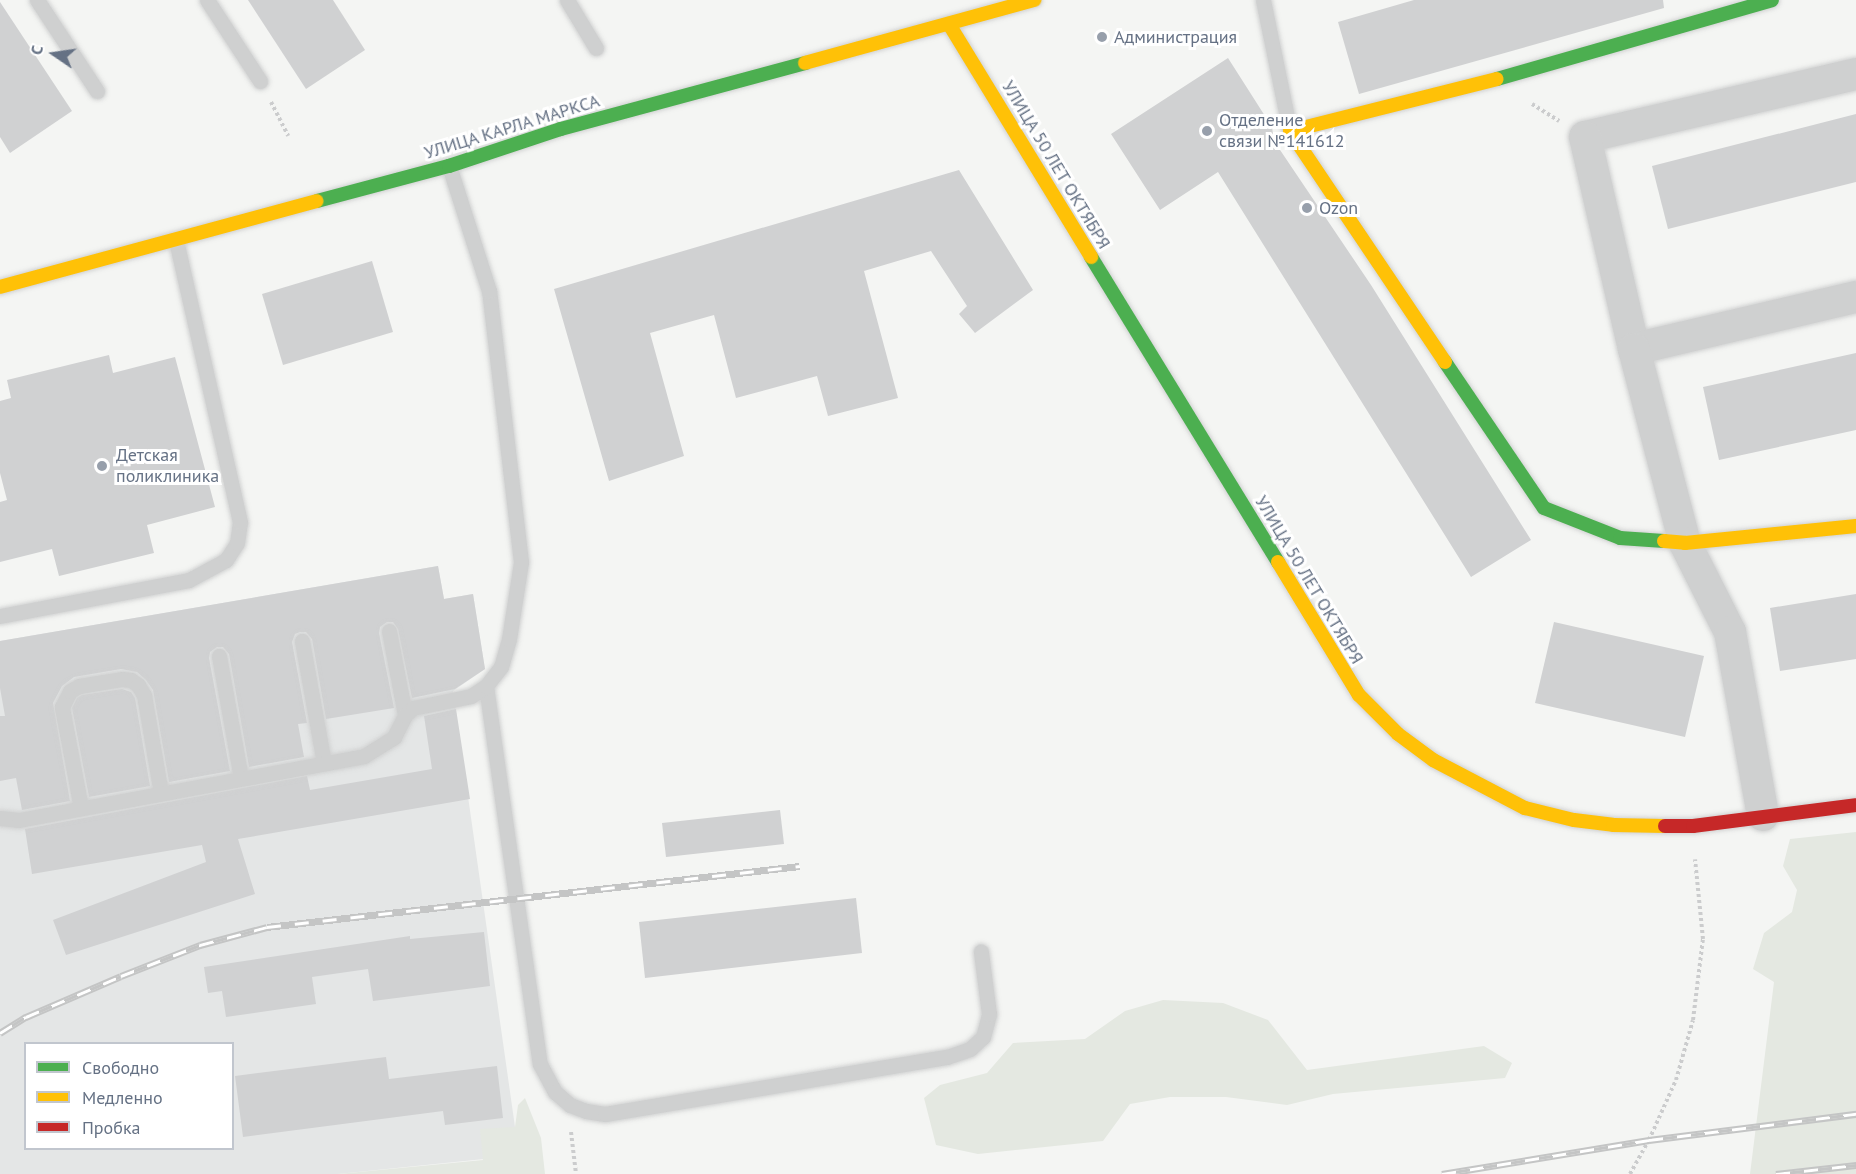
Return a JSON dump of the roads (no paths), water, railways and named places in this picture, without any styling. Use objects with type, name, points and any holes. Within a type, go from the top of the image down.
[{"type":"street","name":"УЛИЦА КАРЛА МАРКСА","points":[[0,287],[449,166],[561,129],[1034,0]]},
{"type":"street","points":[[1772,0],[1494,80],[1290,131],[1544,508],[1620,538],[1685,543],[1856,526]]},
{"type":"street","name":"УЛИЦА 50 ЛЕТ ОКТЯБРЯ","points":[[949,24],[1359,695],[1398,734],[1433,760],[1525,808],[1574,820],[1613,825],[1693,826],[1763,815],[1856,805]]},
{"type":"street","points":[[1763,815],[1730,632],[1685,543],[1634,349],[1585,137],[1856,74]]},
{"type":"street","points":[[1634,349],[1856,297]]},
{"type":"lane","points":[[37,0],[97,91]]},
{"type":"lane","points":[[207,0],[260,81]]},
{"type":"lane","points":[[567,0],[596,48]]},
{"type":"lane","points":[[1263,0],[1290,131]]},
{"type":"lane","points":[[0,818],[19,820],[364,756],[394,737],[405,715],[414,708],[471,696],[486,686],[501,667],[521,562],[489,291],[449,166]]},
{"type":"lane","points":[[0,616],[189,580],[226,560],[237,543],[240,522],[176,241]]},
{"type":"lane","points":[[389,631],[405,715]]},
{"type":"lane","points":[[302,641],[324,763]]},
{"type":"lane","points":[[219,656],[241,778]]},
{"type":"lane","points":[[81,808],[62,707],[70,691],[79,686],[122,679],[131,680],[138,685],[144,695],[161,793]]},
{"type":"lane","points":[[486,686],[540,1064],[555,1092],[570,1105],[586,1112],[604,1114],[958,1053],[969,1049],[983,1037],[989,1014],[981,952]]},
{"type":"railway","points":[[0,1033],[26,1017],[121,976],[200,945],[267,927],[800,866]]},
{"type":"railway","points":[[1442,1174],[1649,1140],[1856,1114]]},
{"type":"railway","points":[[1776,1174],[1856,1165]]},
{"type":"place","name":"Администрация","points":[[1102,37]]},
{"type":"place","name":"Отделение связи №141612","points":[[1207,131]]},
{"type":"place","name":"Ozon","points":[[1307,208]]},
{"type":"place","name":"Детская поликлиника","points":[[102,466]]}]
